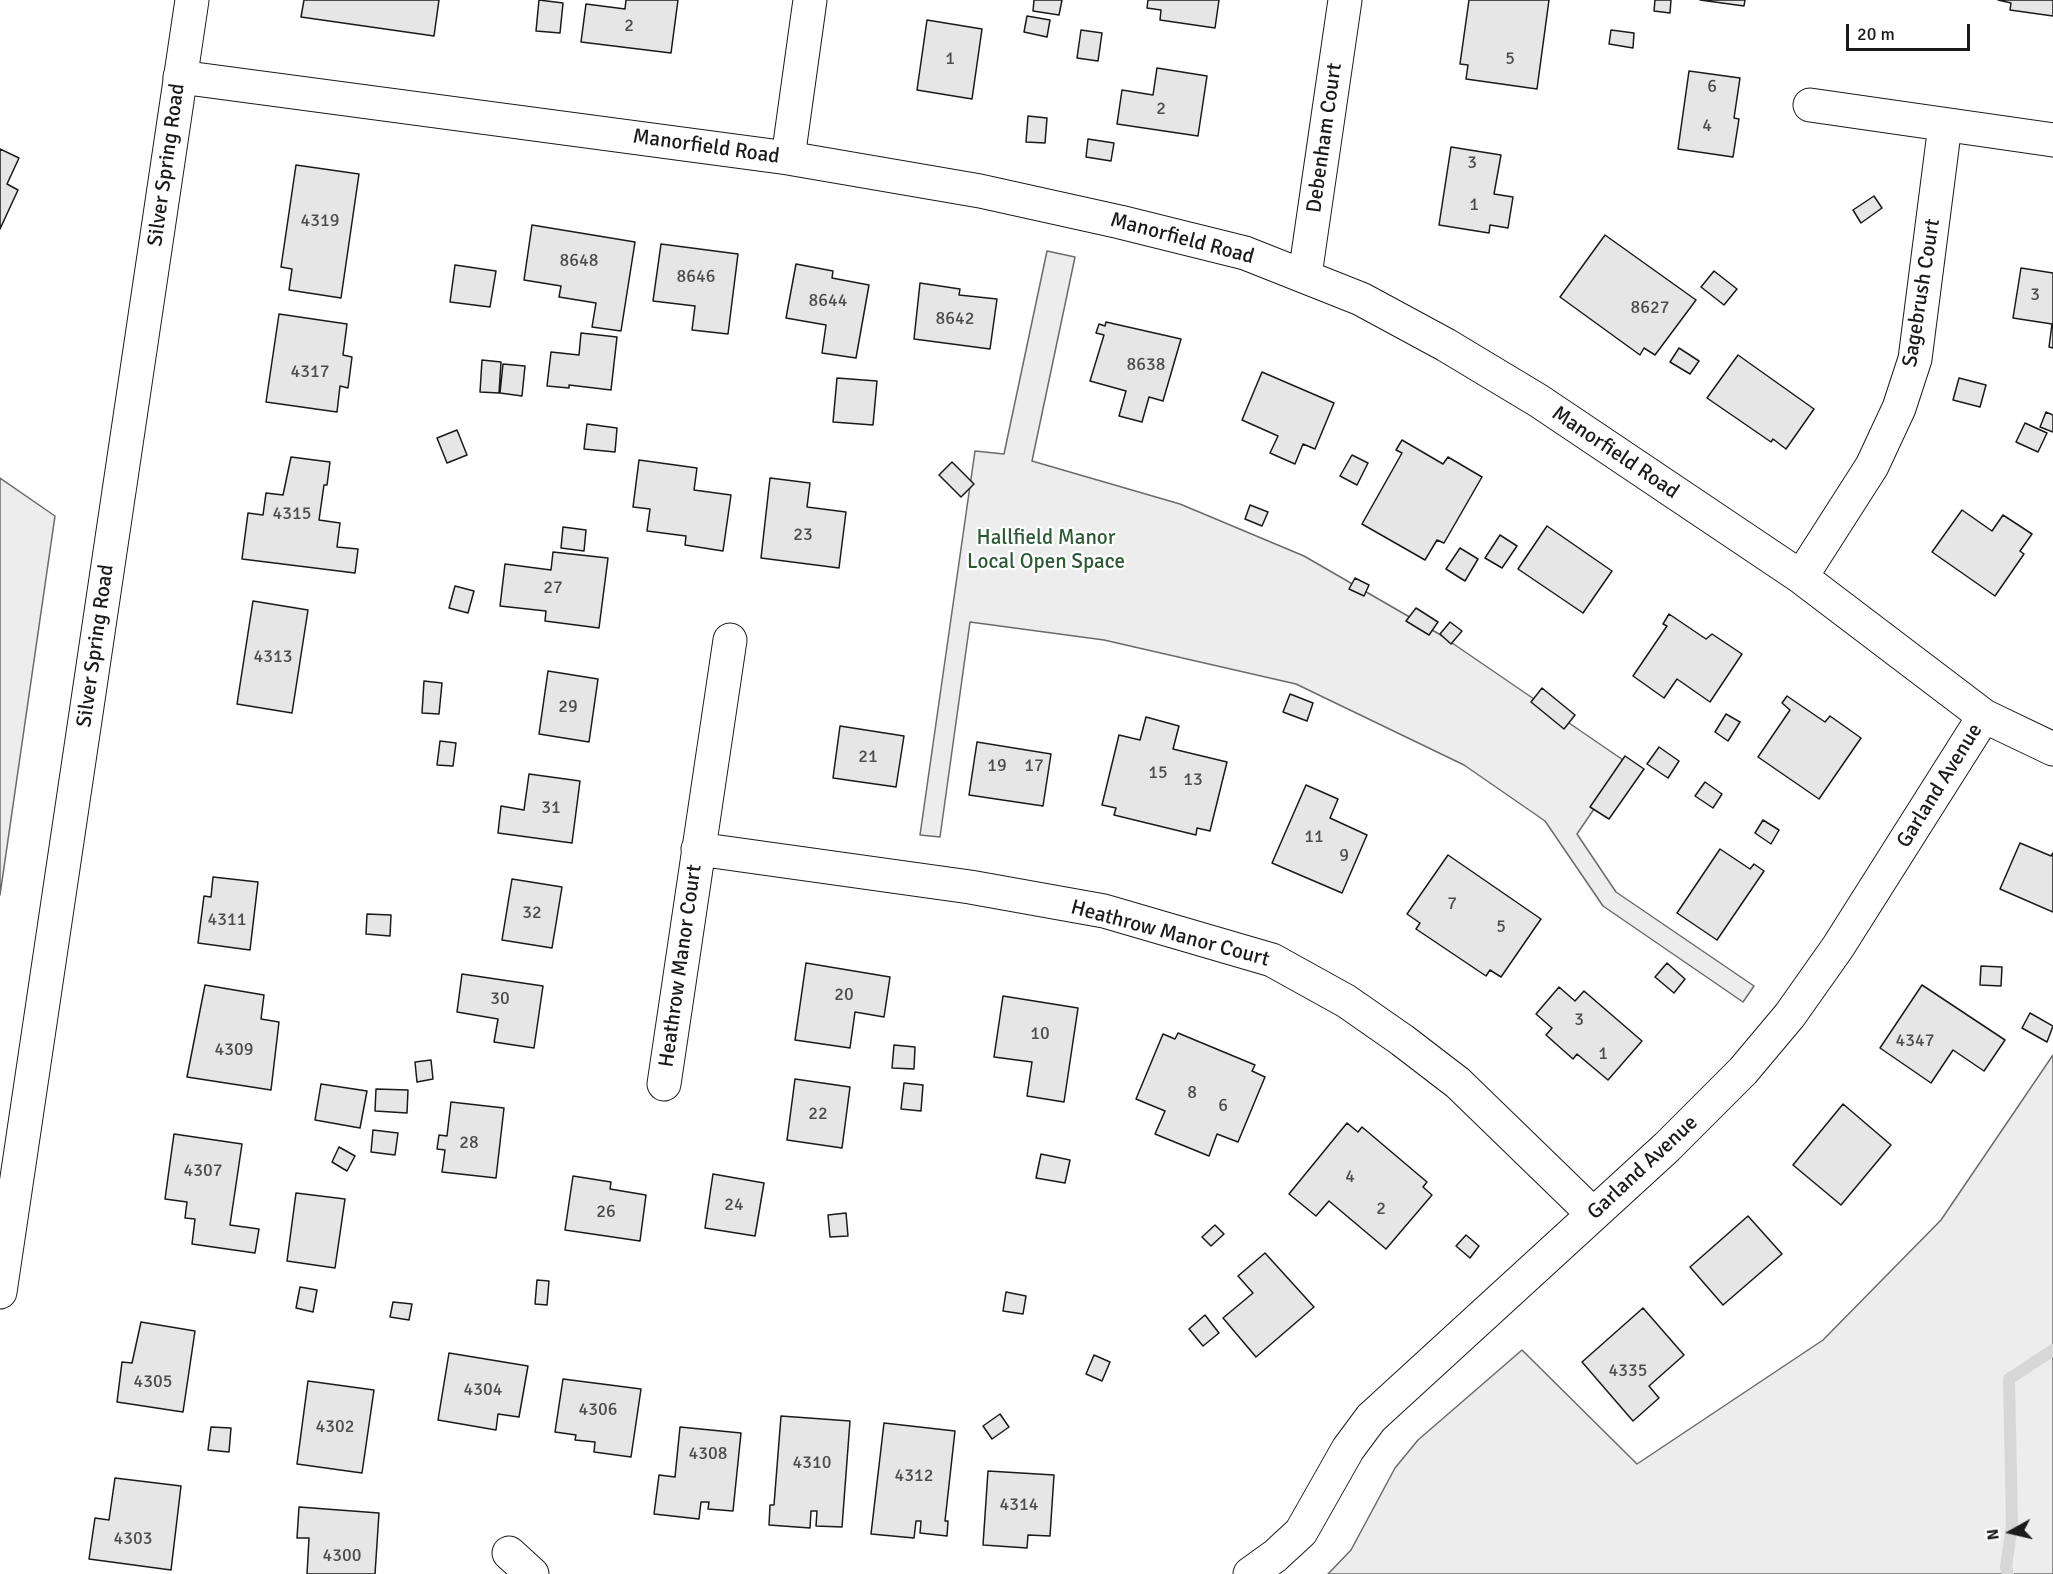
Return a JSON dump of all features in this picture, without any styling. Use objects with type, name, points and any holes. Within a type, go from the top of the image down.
[{"type":"street","name":"Silver Spring Road","points":[[0,1292],[192,0]]},
{"type":"street","points":[[788,158],[810,0]]},
{"type":"street","name":"Debenham Court","points":[[1305,275],[1345,0]]},
{"type":"street","name":"Manorfield Road","points":[[180,77],[788,158],[980,191],[1245,253],[1361,299],[1446,345],[1539,401],[1801,577],[1984,716],[2053,750]]},
{"type":"street","points":[[1810,105],[2053,140]]},
{"type":"street","name":"Sagebrush Court","points":[[1801,577],[1872,466],[1899,408],[1915,359],[1945,125]]},
{"type":"street","name":"Heathrow Manor Court","points":[[664,1084],[730,640]]},
{"type":"street","name":"Garland Avenue","points":[[1250,1574],[1275,1556],[1301,1532],[1348,1449],[1371,1418],[1667,1147],[1734,1080],[1790,1015],[1838,947],[1984,716]]},
{"type":"street","name":"Heathrow Manor Court","points":[[698,849],[970,887],[1104,911],[1272,960],[1346,1001],[1458,1083],[1593,1214]]},
{"type":"shaded area","name":"Hallfield Manor Local Open Space","points":[[1047,251],[1075,257],[1032,461],[1180,504],[1304,556],[1439,634],[1626,762],[1577,834],[1616,892],[1754,986],[1743,1002],[1603,906],[1545,821],[1464,765],[1296,684],[1104,640],[970,622],[940,837],[920,835],[975,451],[1004,454]]},
{"type":"shaded area","points":[[0,478],[55,516],[0,895]]},
{"type":"shaded area","points":[[2053,1055],[2053,1574],[1328,1574],[1351,1550],[1395,1468],[1418,1440],[1522,1350],[1637,1464],[1823,1340],[1941,1220]]},
{"type":"building","points":[[304,0],[439,0],[434,36],[301,17]]},
{"type":"building","points":[[539,0],[563,3],[560,33],[536,31]]},
{"type":"building","points":[[626,0],[678,0],[671,53],[581,42],[586,4],[625,9]]},
{"type":"building","points":[[1034,0],[1062,0],[1059,15],[1033,11]]},
{"type":"building","points":[[1148,0],[1219,0],[1215,28],[1160,20],[1161,10],[1147,8]]},
{"type":"building","points":[[1469,0],[1549,0],[1537,89],[1466,79],[1468,65],[1460,64]]},
{"type":"building","points":[[1655,0],[1671,0],[1670,13],[1654,11]]},
{"type":"building","points":[[1700,0],[1745,0],[1744,6]]},
{"type":"building","points":[[1998,0],[2053,0],[2053,16],[2010,10],[2011,3]]},
{"type":"building","points":[[1027,16],[1050,20],[1047,37],[1024,32]]},
{"type":"building","points":[[927,20],[982,29],[972,99],[917,90]]},
{"type":"building","points":[[1081,30],[1102,33],[1098,61],[1077,58]]},
{"type":"building","points":[[1611,30],[1634,33],[1633,48],[1609,44]]},
{"type":"building","points":[[1157,68],[1207,76],[1198,136],[1117,124],[1122,90],[1153,95]]},
{"type":"building","points":[[1689,71],[1740,78],[1734,118],[1739,119],[1733,157],[1678,149]]},
{"type":"building","points":[[1028,116],[1047,118],[1045,143],[1026,142]]},
{"type":"building","points":[[1088,139],[1114,143],[1111,161],[1086,157]]},
{"type":"building","points":[[1451,147],[1501,155],[1494,194],[1513,197],[1508,228],[1490,225],[1489,233],[1439,225]]},
{"type":"building","points":[[0,149],[19,158],[7,184],[18,190],[0,229]]},
{"type":"building","points":[[296,165],[359,174],[341,298],[289,290],[292,269],[281,267]]},
{"type":"building","points":[[1874,196],[1882,208],[1861,223],[1853,210]]},
{"type":"building","points":[[532,225],[635,242],[621,331],[592,327],[596,303],[559,297],[561,286],[524,280]]},
{"type":"building","points":[[1605,235],[1696,300],[1655,355],[1644,348],[1640,355],[1560,297]]},
{"type":"building","points":[[661,244],[738,254],[728,334],[692,330],[695,306],[653,301]]},
{"type":"building","points":[[796,264],[833,271],[832,278],[869,285],[856,358],[822,353],[826,325],[786,318]]},
{"type":"building","points":[[455,265],[496,271],[490,307],[450,302]]},
{"type":"building","points":[[2021,268],[2053,273],[2053,348],[2049,347],[2052,324],[2013,318]]},
{"type":"building","points":[[1714,271],[1737,289],[1724,305],[1701,287]]},
{"type":"building","points":[[920,283],[960,289],[959,295],[997,299],[990,349],[914,339]]},
{"type":"building","points":[[279,314],[347,324],[343,355],[352,357],[348,388],[340,386],[337,412],[266,402]]},
{"type":"building","points":[[1106,322],[1181,339],[1163,401],[1149,397],[1142,422],[1119,416],[1126,391],[1090,381],[1104,335],[1096,333],[1099,324],[1105,326]]},
{"type":"building","points":[[581,333],[617,337],[611,390],[569,385],[569,388],[547,386],[551,352],[579,355]]},
{"type":"building","points":[[1679,348],[1699,361],[1690,374],[1670,362]]},
{"type":"building","points":[[1738,355],[1814,409],[1786,449],[1773,439],[1771,442],[1707,398]]},
{"type":"building","points":[[482,360],[501,362],[499,393],[480,392]]},
{"type":"building","points":[[503,364],[525,366],[522,396],[500,393]]},
{"type":"building","points":[[1262,372],[1334,403],[1315,449],[1303,444],[1295,464],[1270,453],[1278,436],[1242,420]]},
{"type":"building","points":[[837,378],[877,381],[873,425],[833,422]]},
{"type":"building","points":[[1959,378],[1986,385],[1980,407],[1953,400]]},
{"type":"building","points":[[2046,412],[2053,415],[2053,432],[2040,427]]},
{"type":"building","points":[[2025,423],[2047,433],[2038,452],[2016,442]]},
{"type":"building","points":[[587,424],[617,428],[615,452],[584,449]]},
{"type":"building","points":[[457,430],[467,455],[447,463],[437,438]]},
{"type":"building","points":[[1402,440],[1443,464],[1448,457],[1482,477],[1444,543],[1437,540],[1425,560],[1362,524],[1402,453],[1396,450]]},
{"type":"building","points":[[1352,455],[1368,463],[1357,485],[1340,476]]},
{"type":"building","points":[[291,457],[330,462],[319,520],[340,523],[337,547],[358,549],[355,573],[242,559],[248,513],[263,515],[266,493],[283,495]]},
{"type":"building","points":[[639,460],[697,468],[694,490],[731,495],[723,551],[685,545],[686,536],[647,531],[650,509],[633,507]]},
{"type":"building","points":[[952,462],[974,484],[961,497],[939,475]]},
{"type":"building","points":[[770,478],[810,483],[807,507],[846,512],[839,568],[761,558]]},
{"type":"building","points":[[1250,505],[1268,512],[1262,526],[1245,519]]},
{"type":"building","points":[[1962,510],[1992,531],[2003,515],[2032,534],[2020,551],[2024,554],[1995,596],[1932,552]]},
{"type":"building","points":[[1547,526],[1612,571],[1583,613],[1518,569]]},
{"type":"building","points":[[563,527],[586,530],[584,551],[561,548]]},
{"type":"building","points":[[1500,535],[1517,546],[1502,568],[1485,558]]},
{"type":"building","points":[[1460,548],[1478,559],[1465,581],[1446,569]]},
{"type":"building","points":[[553,552],[608,558],[599,628],[545,621],[546,611],[500,606],[505,564],[551,570]]},
{"type":"building","points":[[1355,578],[1369,585],[1364,596],[1349,589]]},
{"type":"building","points":[[455,586],[474,591],[468,613],[449,608]]},
{"type":"building","points":[[253,601],[308,610],[292,713],[237,704]]},
{"type":"building","points":[[1416,608],[1438,622],[1429,635],[1406,621]]},
{"type":"building","points":[[1669,614],[1706,639],[1712,634],[1742,654],[1710,702],[1677,679],[1664,698],[1633,676],[1667,626],[1663,624]]},
{"type":"building","points":[[1450,622],[1462,631],[1451,644],[1440,634]]},
{"type":"building","points":[[548,671],[598,679],[589,742],[539,734]]},
{"type":"building","points":[[424,681],[442,683],[439,714],[422,713]]},
{"type":"building","points":[[1542,688],[1575,715],[1564,729],[1531,702]]},
{"type":"building","points":[[1290,694],[1313,703],[1307,721],[1283,712]]},
{"type":"building","points":[[1787,696],[1825,722],[1830,716],[1861,738],[1819,799],[1758,757],[1790,710],[1782,703]]},
{"type":"building","points":[[1726,714],[1740,722],[1728,741],[1715,732]]},
{"type":"building","points":[[1146,717],[1179,726],[1173,749],[1227,762],[1210,831],[1197,828],[1196,835],[1114,815],[1116,808],[1102,805],[1119,735],[1140,740]]},
{"type":"building","points":[[840,726],[904,736],[896,787],[833,778]]},
{"type":"building","points":[[440,741],[456,743],[453,766],[437,765]]},
{"type":"building","points":[[977,742],[1051,754],[1043,806],[969,795]]},
{"type":"building","points":[[1659,747],[1679,761],[1668,778],[1647,764]]},
{"type":"building","points":[[1625,756],[1644,769],[1609,819],[1590,807]]},
{"type":"building","points":[[529,774],[580,781],[572,843],[498,833],[501,806],[524,810]]},
{"type":"building","points":[[1705,782],[1722,794],[1713,808],[1695,796]]},
{"type":"building","points":[[1306,785],[1338,799],[1330,818],[1367,835],[1342,893],[1272,863]]},
{"type":"building","points":[[1763,820],[1779,830],[1771,844],[1755,833]]},
{"type":"building","points":[[2020,843],[2051,856],[2053,853],[2053,912],[2000,889]]},
{"type":"building","points":[[1720,849],[1750,869],[1754,864],[1764,871],[1717,940],[1677,913]]},
{"type":"building","points":[[1448,855],[1541,919],[1501,977],[1490,970],[1486,976],[1416,929],[1420,923],[1407,914]]},
{"type":"building","points":[[213,877],[258,882],[250,950],[198,943],[204,896],[211,897]]},
{"type":"building","points":[[512,879],[562,887],[552,948],[502,940]]},
{"type":"building","points":[[367,914],[391,915],[390,936],[366,934]]},
{"type":"building","points":[[806,963],[890,977],[884,1017],[855,1012],[850,1048],[795,1040]]},
{"type":"building","points":[[1667,963],[1685,979],[1674,993],[1655,977]]},
{"type":"building","points":[[1981,966],[2002,967],[2001,986],[1980,985]]},
{"type":"building","points":[[462,974],[543,986],[534,1048],[494,1042],[498,1019],[457,1012]]},
{"type":"building","points":[[205,985],[264,995],[261,1019],[279,1022],[271,1090],[187,1077]]},
{"type":"building","points":[[1922,985],[2005,1040],[1984,1071],[1953,1050],[1931,1083],[1880,1048]]},
{"type":"building","points":[[1559,987],[1575,1001],[1584,991],[1642,1041],[1608,1080],[1577,1054],[1573,1059],[1546,1035],[1552,1028],[1536,1014]]},
{"type":"building","points":[[1003,996],[1078,1008],[1064,1102],[1027,1096],[1032,1062],[994,1057]]},
{"type":"building","points":[[2030,1013],[2053,1026],[2047,1042],[2022,1028]]},
{"type":"building","points":[[1178,1033],[1255,1065],[1252,1071],[1265,1077],[1238,1142],[1217,1134],[1209,1156],[1155,1134],[1165,1111],[1136,1099],[1163,1034],[1175,1039]]},
{"type":"building","points":[[894,1045],[915,1047],[914,1069],[892,1068]]},
{"type":"building","points":[[431,1060],[433,1079],[417,1082],[415,1062]]},
{"type":"building","points":[[795,1079],[850,1087],[842,1148],[787,1140]]},
{"type":"building","points":[[904,1083],[923,1085],[921,1111],[901,1109]]},
{"type":"building","points":[[321,1084],[367,1091],[360,1128],[315,1120]]},
{"type":"building","points":[[376,1089],[408,1090],[407,1113],[375,1111]]},
{"type":"building","points":[[451,1102],[504,1108],[496,1178],[442,1172],[445,1150],[437,1149],[439,1135],[447,1136]]},
{"type":"building","points":[[1843,1104],[1891,1145],[1841,1205],[1793,1165]]},
{"type":"building","points":[[1347,1123],[1358,1132],[1362,1127],[1427,1182],[1423,1187],[1432,1195],[1386,1249],[1329,1201],[1316,1216],[1289,1194]]},
{"type":"building","points":[[373,1130],[398,1133],[395,1155],[371,1152]]},
{"type":"building","points":[[174,1134],[242,1144],[230,1225],[259,1229],[255,1253],[192,1244],[195,1219],[185,1218],[187,1202],[165,1199]]},
{"type":"building","points":[[339,1147],[355,1156],[347,1171],[332,1162]]},
{"type":"building","points":[[1041,1154],[1070,1160],[1065,1183],[1036,1178]]},
{"type":"building","points":[[713,1174],[764,1183],[755,1236],[705,1228]]},
{"type":"building","points":[[573,1176],[611,1182],[610,1189],[646,1195],[640,1241],[565,1230]]},
{"type":"building","points":[[296,1193],[345,1199],[335,1268],[287,1261]]},
{"type":"building","points":[[846,1213],[848,1236],[830,1237],[828,1215]]},
{"type":"building","points":[[1748,1216],[1782,1254],[1723,1305],[1690,1267]]},
{"type":"building","points":[[1215,1225],[1224,1234],[1211,1246],[1202,1237]]},
{"type":"building","points":[[1466,1235],[1479,1246],[1470,1258],[1456,1246]]},
{"type":"building","points":[[1265,1253],[1314,1307],[1256,1357],[1223,1318],[1253,1293],[1238,1276]]},
{"type":"building","points":[[537,1280],[549,1281],[547,1305],[535,1304]]},
{"type":"building","points":[[300,1287],[317,1290],[313,1312],[296,1308]]},
{"type":"building","points":[[1006,1292],[1026,1296],[1023,1314],[1003,1311]]},
{"type":"building","points":[[393,1302],[412,1304],[409,1320],[390,1317]]},
{"type":"building","points":[[1643,1308],[1684,1355],[1649,1386],[1659,1398],[1633,1421],[1582,1362]]},
{"type":"building","points":[[1205,1315],[1219,1333],[1203,1346],[1189,1329]]},
{"type":"building","points":[[141,1322],[195,1331],[183,1412],[117,1402],[122,1362],[132,1363]]},
{"type":"building","points":[[449,1353],[528,1366],[519,1417],[498,1414],[496,1430],[438,1420]]},
{"type":"building","points":[[1094,1355],[1110,1362],[1102,1381],[1086,1374]]},
{"type":"building","points":[[563,1379],[641,1389],[631,1457],[594,1452],[595,1442],[575,1440],[576,1435],[555,1432]]},
{"type":"building","points":[[308,1381],[374,1390],[362,1473],[297,1464]]},
{"type":"building","points":[[1000,1414],[1009,1427],[992,1439],[983,1426]]},
{"type":"building","points":[[781,1416],[850,1421],[842,1527],[816,1526],[817,1511],[811,1511],[810,1528],[769,1525],[770,1505],[774,1505]]},
{"type":"building","points":[[884,1423],[955,1431],[945,1521],[948,1521],[947,1536],[920,1533],[921,1521],[916,1521],[914,1538],[871,1534]]},
{"type":"building","points":[[211,1427],[231,1428],[229,1452],[208,1450]]},
{"type":"building","points":[[680,1427],[741,1433],[733,1511],[708,1509],[709,1502],[701,1502],[699,1519],[654,1514],[659,1475],[675,1477]]},
{"type":"building","points":[[988,1471],[1054,1475],[1050,1536],[1028,1535],[1027,1548],[983,1545]]},
{"type":"building","points":[[115,1478],[181,1486],[171,1570],[89,1559],[95,1518],[109,1520]]},
{"type":"building","points":[[299,1507],[379,1513],[375,1574],[307,1574],[309,1538],[297,1538]]},
{"type":"waterway","points":[[2008,1574],[2006,1567],[2012,1525],[2009,1379],[2053,1350]]}]
